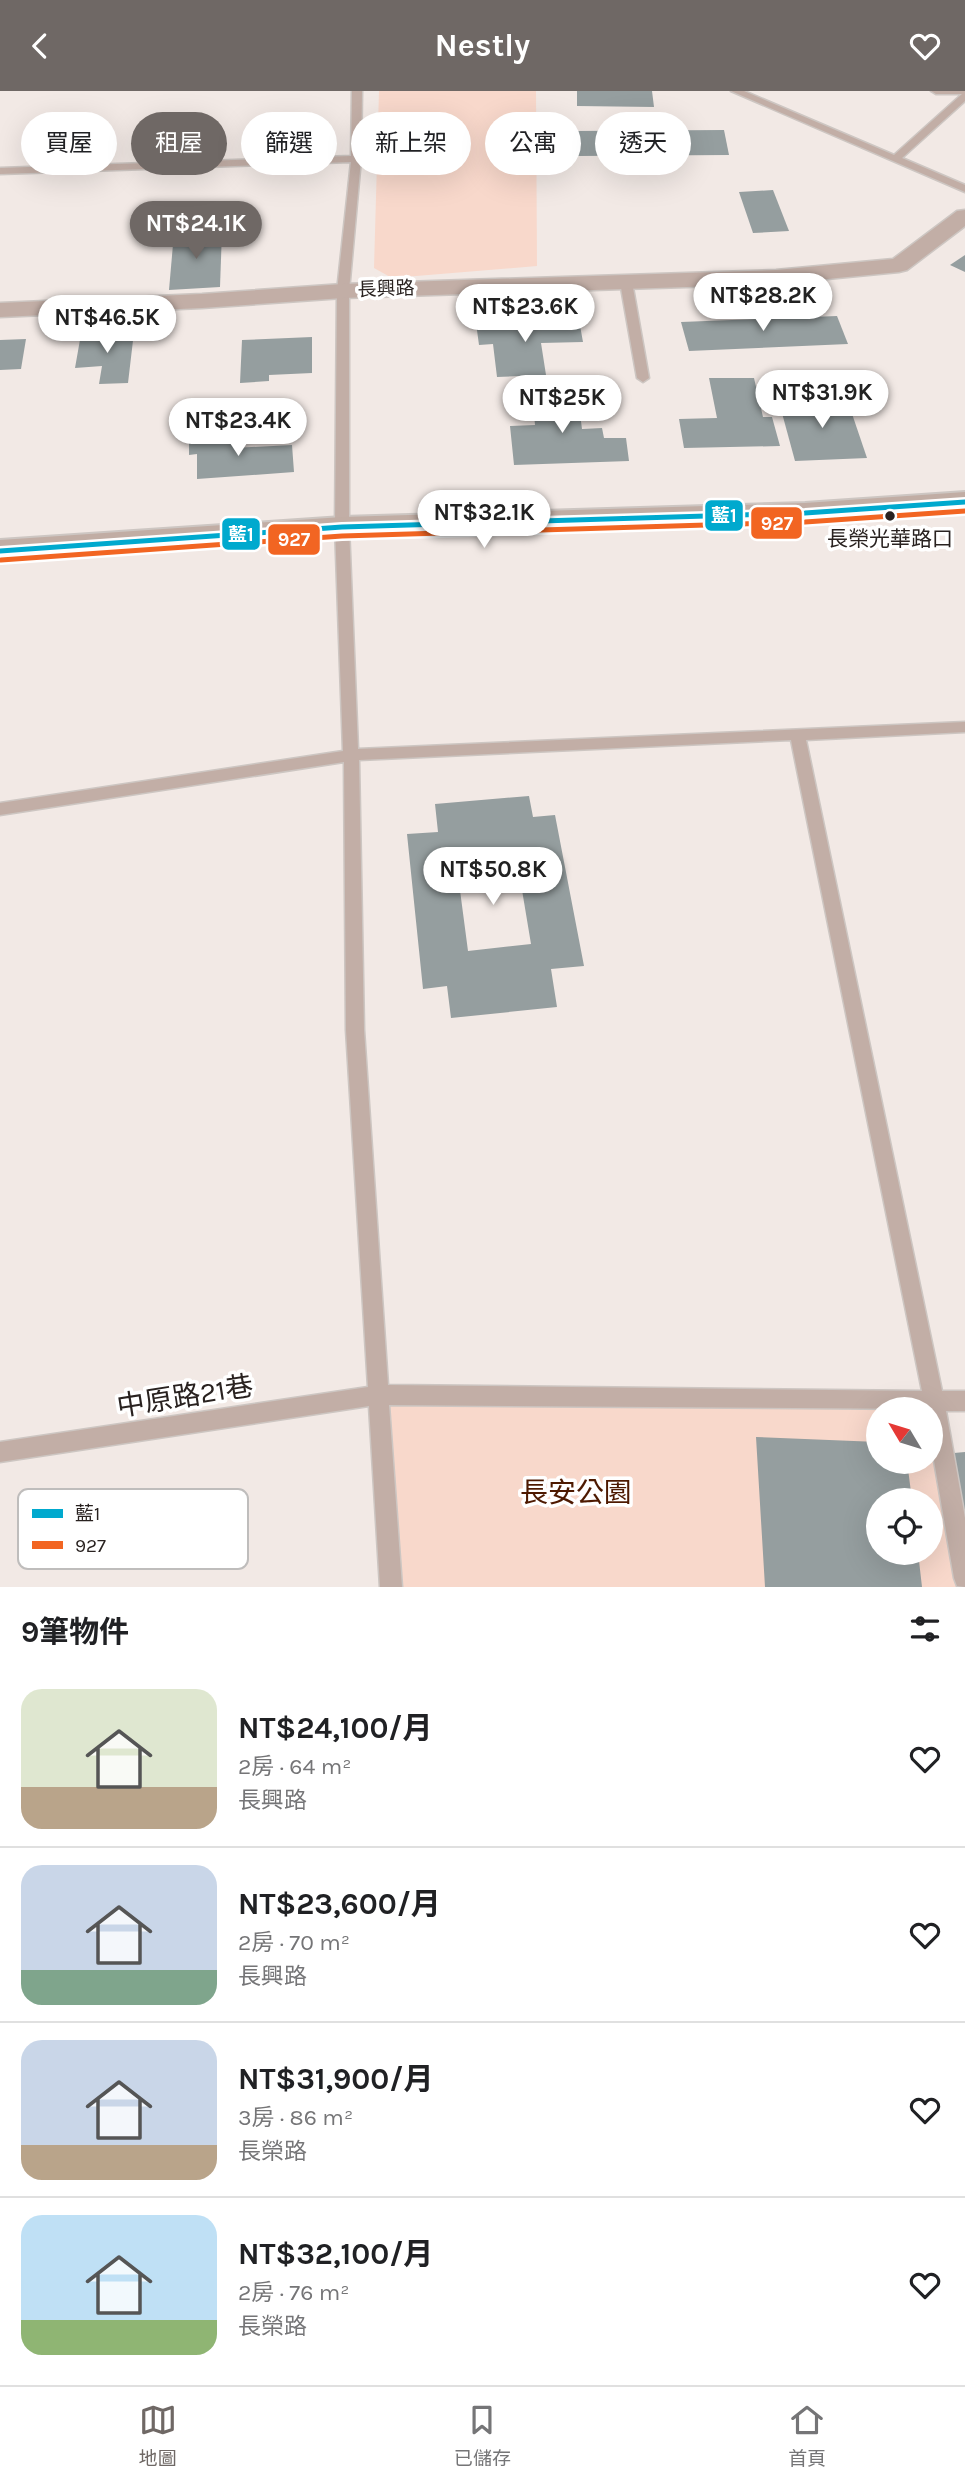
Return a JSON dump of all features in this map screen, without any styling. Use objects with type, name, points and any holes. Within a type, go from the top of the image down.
[{"type":"street","name":"長興路","points":[[0,310],[202,301],[343,291],[776,277],[899,265],[965,216]]},
{"type":"street","points":[[0,551],[342,527],[805,513],[965,502]]},
{"type":"lane","points":[[357,91],[357,112]]},
{"type":"lane","points":[[736,91],[965,189]]},
{"type":"lane","points":[[936,91],[965,94]]},
{"type":"lane","points":[[895,159],[965,94]]},
{"type":"lane","points":[[0,171],[351,159]]},
{"type":"lane","points":[[354,175],[343,291],[342,527],[351,755],[355,1030],[391,1587]]},
{"type":"lane","points":[[626,282],[643,378]]},
{"type":"lane","points":[[0,809],[351,755],[965,727]]},
{"type":"lane","points":[[797,734],[933,1397]]},
{"type":"lane","name":"中原路21巷","points":[[0,1452],[377,1395],[866,1400]]},
{"type":"lane","name":"中原路21巷","points":[[943,1401],[965,1401]]},
{"type":"lane","points":[[943,1452],[965,1578]]},
{"type":"green space","points":[[379,91],[536,91],[536,112],[485,112],[485,175],[536,175],[537,266],[392,278],[374,268],[377,175],[471,175],[471,112],[378,112]]},
{"type":"green space","name":"長安公園","points":[[377,1395],[866,1400],[866,1474],[943,1474],[943,1455],[965,1587],[391,1587]]},
{"type":"building","points":[[577,91],[652,91],[654,107],[577,106]]},
{"type":"building","points":[[691,130],[724,130],[729,155],[691,155]]},
{"type":"building","points":[[581,131],[595,131],[595,156],[581,156]]},
{"type":"building","points":[[773,190],[789,231],[753,233],[739,192]]},
{"type":"building","points":[[222,231],[220,287],[169,290],[174,233]]},
{"type":"building","points":[[965,255],[965,272],[950,265]]},
{"type":"building","points":[[837,316],[848,344],[689,351],[681,322]]},
{"type":"building","points":[[579,320],[583,342],[541,343],[546,375],[497,377],[493,344],[479,345],[476,323]]},
{"type":"building","points":[[134,332],[128,383],[99,384],[102,366],[75,368],[81,334]]},
{"type":"building","points":[[312,337],[312,373],[269,375],[269,381],[240,383],[242,340]]},
{"type":"building","points":[[26,339],[21,369],[0,370],[0,340]]},
{"type":"building","points":[[709,378],[754,378],[763,417],[772,417],[780,446],[684,448],[679,419],[717,418]]},
{"type":"building","points":[[577,391],[582,429],[602,428],[604,438],[626,438],[629,461],[514,465],[510,426],[535,425],[532,392]]},
{"type":"building","points":[[847,399],[867,458],[795,461],[779,402]]},
{"type":"building","points":[[234,433],[234,448],[292,445],[294,472],[197,479],[197,454],[189,455],[189,436]]},
{"type":"building","points":[[529,796],[533,817],[555,815],[584,966],[551,969],[557,1007],[451,1018],[447,986],[423,989],[407,834],[438,832],[435,804]],"holes":[[[516,854],[531,944],[468,951],[456,860]]]},
{"type":"building","points":[[756,1437],[866,1442],[866,1474],[909,1474],[910,1488],[866,1488],[866,1565],[919,1565],[922,1587],[765,1587]]},
{"type":"building","points":[[965,1452],[965,1533],[943,1454]]},
{"type":"transit line","name":"藍1","points":[[0,551],[342,527],[805,513],[965,502]]},
{"type":"transit line","name":"927","points":[[1,560],[342,536],[805,522],[965,511]]},
{"type":"place","name":"長榮光華路口","points":[[890,516]]}]
